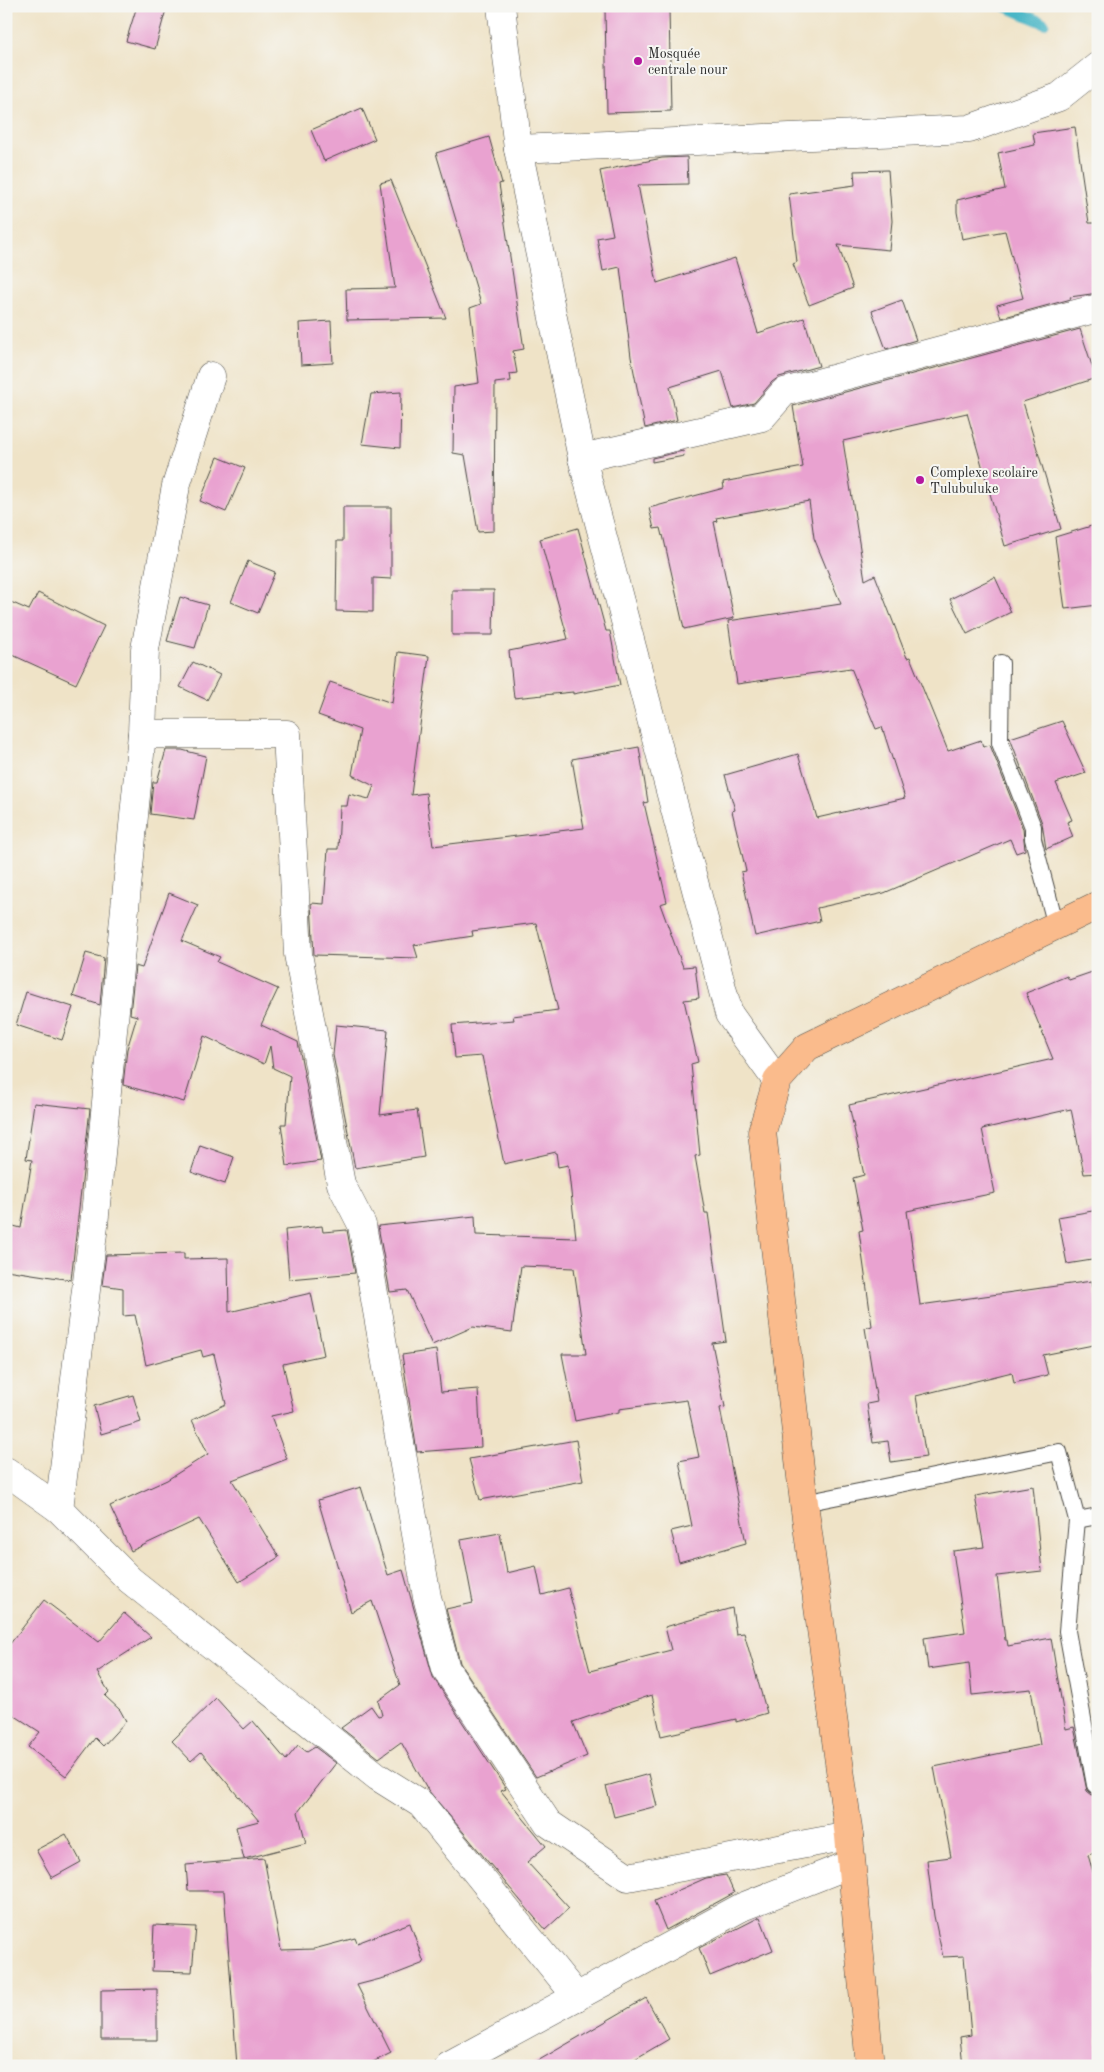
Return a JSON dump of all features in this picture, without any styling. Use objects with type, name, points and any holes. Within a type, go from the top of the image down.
[{"type":"highway","points":[[870,2066],[850,1836],[804,1503],[762,1132],[777,1081],[807,1047],[1098,905]]},
{"type":"street","points":[[501,6],[518,149],[582,458],[729,1014],[777,1081]]},
{"type":"street","points":[[518,149],[969,129],[1059,97],[1098,66]]},
{"type":"street","points":[[582,458],[762,418],[784,392],[1098,308]]},
{"type":"street","points":[[59,1509],[94,1225],[142,734],[145,649],[174,495],[211,376]]},
{"type":"street","points":[[142,734],[287,734],[298,954],[342,1184],[362,1225],[427,1597],[446,1669],[548,1823],[628,1878],[850,1836]]},
{"type":"street","points":[[6,1471],[59,1509],[130,1580],[378,1777],[421,1804],[577,1997]]},
{"type":"street","points":[[449,2066],[742,1907],[852,1864]]},
{"type":"lane","points":[[1001,663],[1000,743],[1033,827],[1033,839],[1056,926]]},
{"type":"lane","points":[[804,1503],[1059,1452],[1077,1520],[1067,1631],[1095,1785]]},
{"type":"lane","points":[[1077,1520],[1098,1516]]},
{"type":"building","points":[[137,6],[167,6],[155,49],[126,41]]},
{"type":"building","name":"Mosquée centrale nour","points":[[669,9],[671,111],[607,113],[605,10]]},
{"type":"building","points":[[362,108],[375,139],[324,161],[311,130]]},
{"type":"building","points":[[1075,127],[1089,223],[1098,223],[1098,293],[1070,297],[1071,299],[1001,318],[997,305],[1023,298],[1005,231],[962,239],[957,212],[957,200],[1005,189],[998,153],[1035,145],[1033,133]]},
{"type":"building","points":[[489,137],[502,183],[499,184],[524,349],[513,351],[517,373],[510,374],[511,381],[495,383],[494,531],[478,532],[465,455],[453,453],[454,387],[479,383],[470,308],[481,304],[436,153]]},
{"type":"building","points":[[687,157],[688,184],[638,185],[657,283],[735,258],[758,333],[804,318],[819,366],[779,377],[772,382],[754,403],[733,408],[722,371],[670,387],[677,420],[645,428],[631,357],[620,267],[603,271],[597,238],[613,235],[600,171],[662,158]]},
{"type":"building","points":[[888,170],[892,221],[889,250],[838,245],[853,288],[809,305],[793,264],[797,262],[789,194],[855,185],[854,171]]},
{"type":"building","points":[[391,180],[446,318],[347,320],[346,289],[395,288],[380,183]]},
{"type":"building","points":[[902,300],[916,340],[886,349],[872,311]]},
{"type":"building","points":[[331,321],[333,363],[301,365],[299,323]]},
{"type":"building","points":[[1080,329],[1096,378],[1023,402],[1061,529],[1005,546],[967,413],[843,441],[865,580],[875,575],[907,658],[910,657],[948,751],[981,740],[983,747],[990,745],[1023,829],[1025,850],[1016,853],[1010,839],[884,893],[817,908],[820,921],[755,936],[741,872],[746,871],[732,811],[735,810],[725,775],[798,754],[817,818],[905,798],[882,727],[876,729],[851,668],[737,684],[728,621],[841,604],[814,538],[809,501],[716,518],[717,521],[714,522],[734,618],[684,629],[663,535],[660,528],[654,529],[649,508],[724,488],[723,482],[803,467],[793,406]]},
{"type":"building","points":[[401,392],[400,448],[362,444],[371,394]]},
{"type":"building","points":[[683,451],[684,456],[652,462],[652,458]]},
{"type":"building","points":[[218,457],[245,468],[226,512],[200,501]]},
{"type":"building","points":[[343,507],[391,507],[391,579],[373,578],[373,612],[336,611],[337,541],[343,541]]},
{"type":"building","points":[[1098,524],[1098,605],[1065,609],[1055,537]]},
{"type":"building","points":[[578,528],[606,631],[610,631],[620,685],[573,694],[573,692],[514,698],[509,651],[568,639],[540,539]]},
{"type":"building","points":[[248,561],[275,572],[258,613],[231,602]]},
{"type":"building","points":[[995,577],[1011,612],[967,634],[950,599]]},
{"type":"building","points":[[452,590],[494,590],[493,635],[452,635]]},
{"type":"building","points":[[38,593],[104,626],[76,684],[6,652],[6,600],[29,610]]},
{"type":"building","points":[[180,597],[208,605],[195,648],[167,641]]},
{"type":"building","points":[[398,652],[429,656],[411,795],[426,793],[433,846],[584,828],[572,759],[639,747],[648,802],[644,803],[667,902],[660,904],[683,967],[695,966],[699,998],[684,1000],[698,1062],[691,1064],[700,1155],[695,1156],[705,1213],[708,1213],[726,1341],[712,1343],[725,1407],[720,1408],[746,1543],[679,1562],[671,1531],[692,1526],[679,1461],[699,1457],[687,1400],[619,1409],[619,1412],[575,1421],[562,1354],[586,1354],[574,1268],[521,1266],[512,1332],[473,1327],[432,1345],[407,1290],[390,1292],[378,1226],[475,1216],[476,1235],[576,1238],[568,1165],[558,1167],[556,1152],[504,1164],[482,1056],[455,1058],[452,1025],[514,1020],[513,1016],[558,1010],[536,923],[472,931],[473,936],[414,945],[418,958],[314,955],[311,903],[324,904],[328,849],[338,849],[340,806],[347,806],[349,794],[369,799],[374,786],[352,775],[360,730],[318,715],[330,682],[392,703]]},
{"type":"building","points":[[193,662],[220,675],[207,700],[180,687]]},
{"type":"building","points":[[1062,721],[1086,773],[1056,783],[1072,820],[1067,822],[1073,837],[1046,849],[1042,823],[1010,738]]},
{"type":"building","points":[[166,750],[182,750],[206,756],[194,820],[150,814],[153,782],[157,782]]},
{"type":"building","points":[[169,893],[198,905],[182,941],[220,957],[217,962],[278,989],[261,1025],[298,1042],[321,1161],[287,1166],[281,1124],[286,1124],[290,1076],[273,1068],[270,1046],[264,1064],[204,1036],[184,1102],[123,1085],[127,1049],[137,1016],[130,1014],[135,966],[142,968]]},
{"type":"building","points":[[86,953],[104,958],[100,1005],[73,996]]},
{"type":"building","points":[[1098,970],[1098,1173],[1084,1174],[1071,1109],[982,1129],[995,1193],[907,1211],[920,1305],[1092,1281],[1098,1310],[1098,1344],[1043,1355],[1048,1375],[1014,1383],[1012,1372],[916,1396],[926,1457],[891,1462],[888,1441],[873,1443],[867,1404],[877,1402],[865,1328],[872,1326],[859,1231],[863,1230],[853,1178],[864,1175],[849,1105],[1053,1059],[1026,993],[1067,976],[1069,980]]},
{"type":"building","points":[[26,992],[73,1007],[62,1040],[16,1025]]},
{"type":"building","points":[[336,1025],[388,1030],[380,1115],[417,1110],[424,1157],[355,1168],[333,1055]]},
{"type":"building","points":[[34,1103],[90,1109],[71,1280],[6,1270],[6,1224],[21,1228],[32,1160],[26,1159]]},
{"type":"building","points":[[200,1145],[234,1157],[225,1184],[191,1172]]},
{"type":"building","points":[[1098,1210],[1098,1259],[1067,1264],[1058,1217]]},
{"type":"building","points":[[322,1226],[323,1232],[347,1230],[355,1273],[289,1279],[285,1230]]},
{"type":"building","points":[[184,1253],[184,1259],[228,1258],[229,1312],[311,1293],[324,1355],[283,1364],[294,1411],[271,1416],[287,1459],[232,1480],[279,1557],[239,1582],[199,1519],[131,1551],[110,1506],[167,1480],[208,1454],[192,1420],[226,1404],[214,1354],[203,1357],[201,1350],[146,1365],[135,1315],[123,1316],[123,1288],[102,1285],[106,1255]]},
{"type":"building","points":[[436,1350],[441,1392],[478,1389],[481,1447],[417,1452],[402,1355]]},
{"type":"building","points":[[133,1395],[141,1422],[101,1434],[94,1406]]},
{"type":"building","points":[[576,1440],[583,1481],[480,1500],[469,1459]]},
{"type":"building","points":[[1033,1486],[1042,1571],[997,1576],[1005,1640],[1007,1640],[1008,1646],[1051,1638],[1066,1729],[1074,1727],[1087,1791],[1092,1795],[1098,1794],[1098,1852],[1088,1855],[1098,1889],[1098,2066],[963,2066],[960,2037],[971,2035],[964,1956],[943,1957],[934,1916],[927,1860],[951,1857],[934,1767],[1040,1745],[1031,1689],[972,1695],[969,1663],[928,1669],[924,1638],[965,1632],[953,1551],[984,1547],[975,1496]]},
{"type":"building","points":[[361,1487],[388,1575],[403,1570],[433,1677],[506,1789],[501,1791],[546,1846],[527,1862],[569,1908],[545,1930],[428,1790],[401,1742],[379,1758],[341,1728],[371,1706],[378,1716],[382,1715],[378,1701],[400,1685],[372,1601],[351,1612],[318,1500]]},
{"type":"building","points":[[500,1533],[507,1573],[536,1566],[542,1595],[568,1588],[590,1671],[671,1650],[665,1627],[732,1608],[736,1634],[744,1633],[767,1713],[736,1722],[736,1719],[661,1736],[652,1695],[573,1722],[587,1756],[536,1777],[460,1663],[446,1609],[473,1603],[461,1540]]},
{"type":"building","points":[[44,1600],[99,1642],[124,1613],[151,1637],[97,1672],[109,1692],[105,1696],[120,1710],[126,1721],[103,1746],[95,1738],[66,1776],[28,1747],[40,1732],[6,1710],[6,1649]]},
{"type":"building","points":[[216,1698],[244,1729],[253,1721],[286,1760],[298,1745],[307,1752],[315,1747],[336,1763],[298,1812],[306,1843],[244,1859],[236,1827],[259,1821],[201,1752],[191,1761],[172,1741]]},
{"type":"building","points":[[649,1774],[657,1806],[614,1817],[606,1786]]},
{"type":"building","points":[[66,1834],[81,1862],[52,1878],[36,1850]]},
{"type":"building","points":[[264,1858],[281,1950],[314,1949],[355,1938],[357,1943],[410,1923],[424,1963],[388,1977],[357,1985],[391,2053],[365,2066],[321,2066],[320,2063],[280,2066],[237,2066],[224,1891],[188,1891],[186,1865]]},
{"type":"building","points":[[726,1875],[734,1893],[666,1930],[654,1901],[706,1878]]},
{"type":"building","points":[[760,1917],[773,1950],[710,1976],[699,1948]]},
{"type":"building","points":[[154,1925],[196,1927],[192,1972],[152,1971]]},
{"type":"building","points":[[157,1989],[157,2040],[101,2040],[101,1990]]},
{"type":"building","points":[[646,1998],[669,2039],[623,2066],[529,2066]]},
{"type":"waterway","points":[[1004,6],[1044,23]]},
{"type":"place","name":"Mosquée centrale nour","points":[[638,61]]},
{"type":"place","name":"Complexe scolaire Tulubuluke","points":[[920,480]]}]
